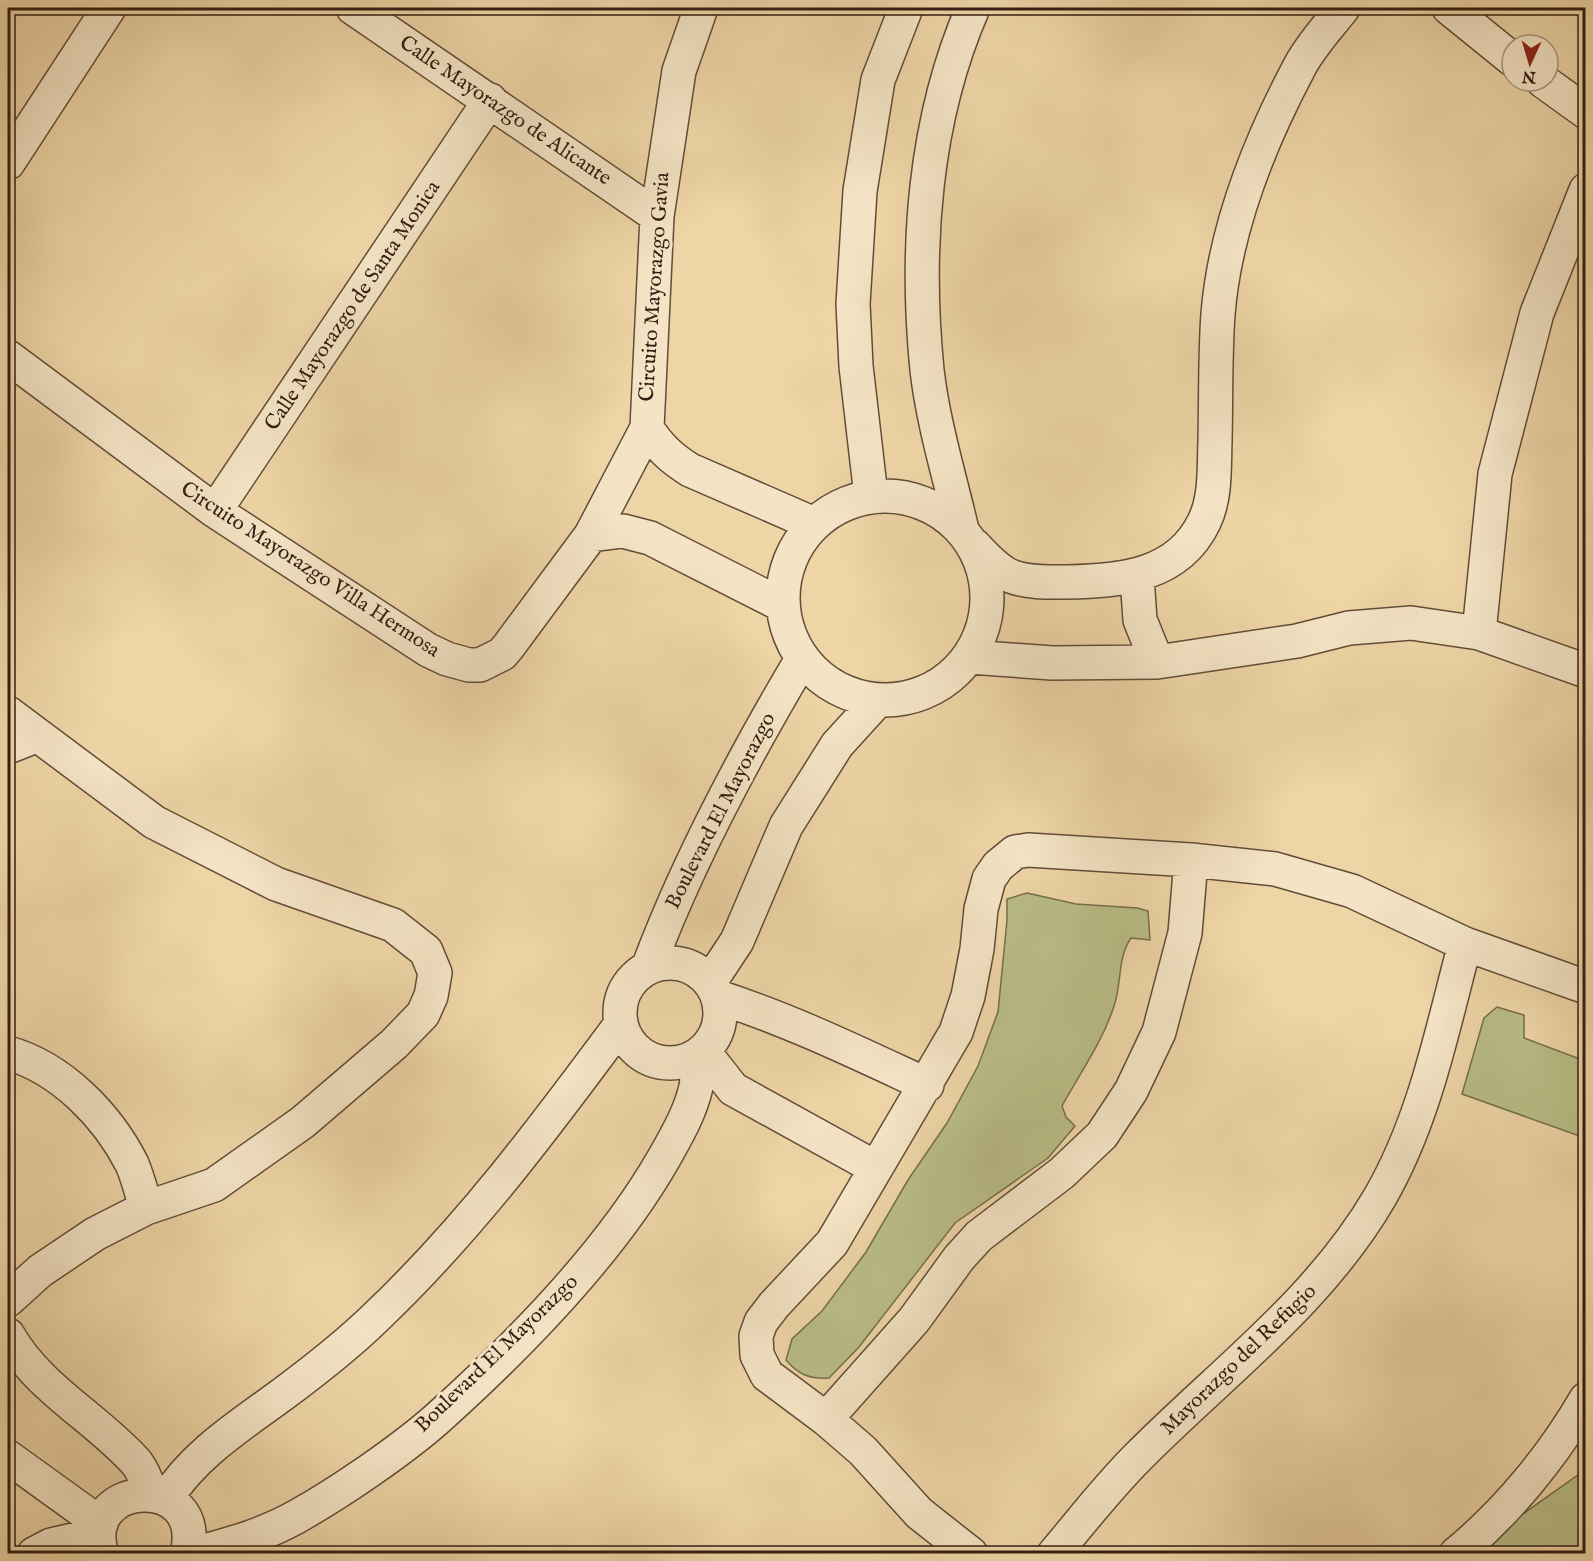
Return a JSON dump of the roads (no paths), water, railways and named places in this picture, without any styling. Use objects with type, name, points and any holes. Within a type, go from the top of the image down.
[{"type":"street","points":[[8,164],[109,8]]},
{"type":"street","name":"Calle Mayorazgo de Alicante","points":[[353,8],[657,216]]},
{"type":"street","name":"Circuito Mayorazgo Gavia","points":[[647,428],[657,216],[679,71],[700,8]]},
{"type":"street","points":[[871,496],[856,366],[853,304],[859,202],[868,133],[879,80],[906,8]]},
{"type":"street","points":[[973,8],[958,42],[944,90],[932,164],[922,255],[928,371],[968,538],[987,583],[986,622],[970,657],[952,677],[930,691],[904,699],[877,701],[849,694],[823,680],[802,659],[789,633],[782,605],[784,576],[796,548],[814,524],[840,506],[871,496],[905,498],[936,509],[968,538],[1012,577],[1030,581],[1099,582],[1137,577],[1172,559],[1191,541],[1205,520],[1214,476],[1218,312],[1234,223],[1261,152],[1301,64],[1343,8]]},
{"type":"street","points":[[1449,8],[1500,49]]},
{"type":"street","points":[[1560,93],[1586,112]]},
{"type":"street","name":"Calle Mayorazgo de Santa Monica","points":[[215,511],[490,100]]},
{"type":"street","points":[[1479,633],[1495,474],[1537,313],[1586,190]]},
{"type":"street","name":"Circuito Mayorazgo Villa Hermosa","points":[[8,357],[215,511],[428,650],[469,665],[491,662],[502,654],[591,536],[647,428]]},
{"type":"street","points":[[647,428],[658,445],[672,459],[690,470],[814,524]]},
{"type":"street","points":[[591,536],[623,531],[650,538],[782,605]]},
{"type":"street","points":[[1137,577],[1140,620],[1157,662]]},
{"type":"street","points":[[970,657],[1052,663],[1157,662],[1285,643],[1349,628],[1411,623],[1479,633],[1586,671]]},
{"type":"street","name":"Boulevard El Mayorazgo","points":[[648,968],[665,923],[724,803],[766,721],[802,659]]},
{"type":"street","points":[[877,701],[837,745],[786,826],[714,989],[721,1013],[717,1030],[700,1054],[681,1062],[665,1063],[650,1059],[637,1051],[627,1039],[621,1024],[620,1008],[625,991],[634,977],[648,968],[664,963],[681,964],[697,970],[714,989],[927,1085]]},
{"type":"street","points":[[8,713],[22,741],[153,822],[276,884],[393,925],[426,951],[435,973],[431,996],[423,1014],[394,1044],[303,1122],[214,1185],[146,1208],[95,1234],[40,1271],[8,1299]]},
{"type":"street","points":[[971,1554],[919,1513],[863,1451],[826,1419],[767,1375],[757,1355],[756,1336],[761,1322],[774,1305],[832,1243],[927,1085],[956,1032],[977,950],[981,909],[989,879],[998,866],[1015,852],[1028,850],[1191,860],[1275,869],[1352,891],[1466,944],[1586,987]]},
{"type":"street","points":[[826,1419],[914,1320],[958,1258],[979,1236],[1062,1173],[1102,1135],[1131,1091],[1159,1032],[1185,933],[1191,860]]},
{"type":"street","name":"Mayorazgo del Refugio","points":[[1054,1554],[1136,1458],[1239,1364],[1314,1289],[1379,1198],[1419,1115],[1466,944]]},
{"type":"street","points":[[159,1496],[212,1448],[301,1381],[373,1320],[441,1251],[505,1179],[621,1024]]},
{"type":"street","points":[[8,1053],[28,1059],[65,1083],[101,1118],[132,1165],[146,1208]]},
{"type":"street","points":[[700,1054],[733,1089],[876,1168]]},
{"type":"street","name":"Boulevard El Mayorazgo","points":[[194,1554],[249,1540],[297,1516],[373,1467],[437,1419],[536,1322],[622,1222],[656,1173],[684,1124],[696,1086],[700,1054]]},
{"type":"street","points":[[8,1335],[15,1349],[52,1389],[137,1462],[159,1496],[184,1517],[189,1529],[187,1554]]},
{"type":"street","points":[[1456,1554],[1476,1537],[1542,1464],[1586,1399]]},
{"type":"street","points":[[8,1457],[101,1537]]},
{"type":"street","points":[[101,1537],[107,1513],[126,1497],[138,1493],[159,1496]]},
{"type":"street","points":[[34,1554],[51,1545],[101,1537]]}]
